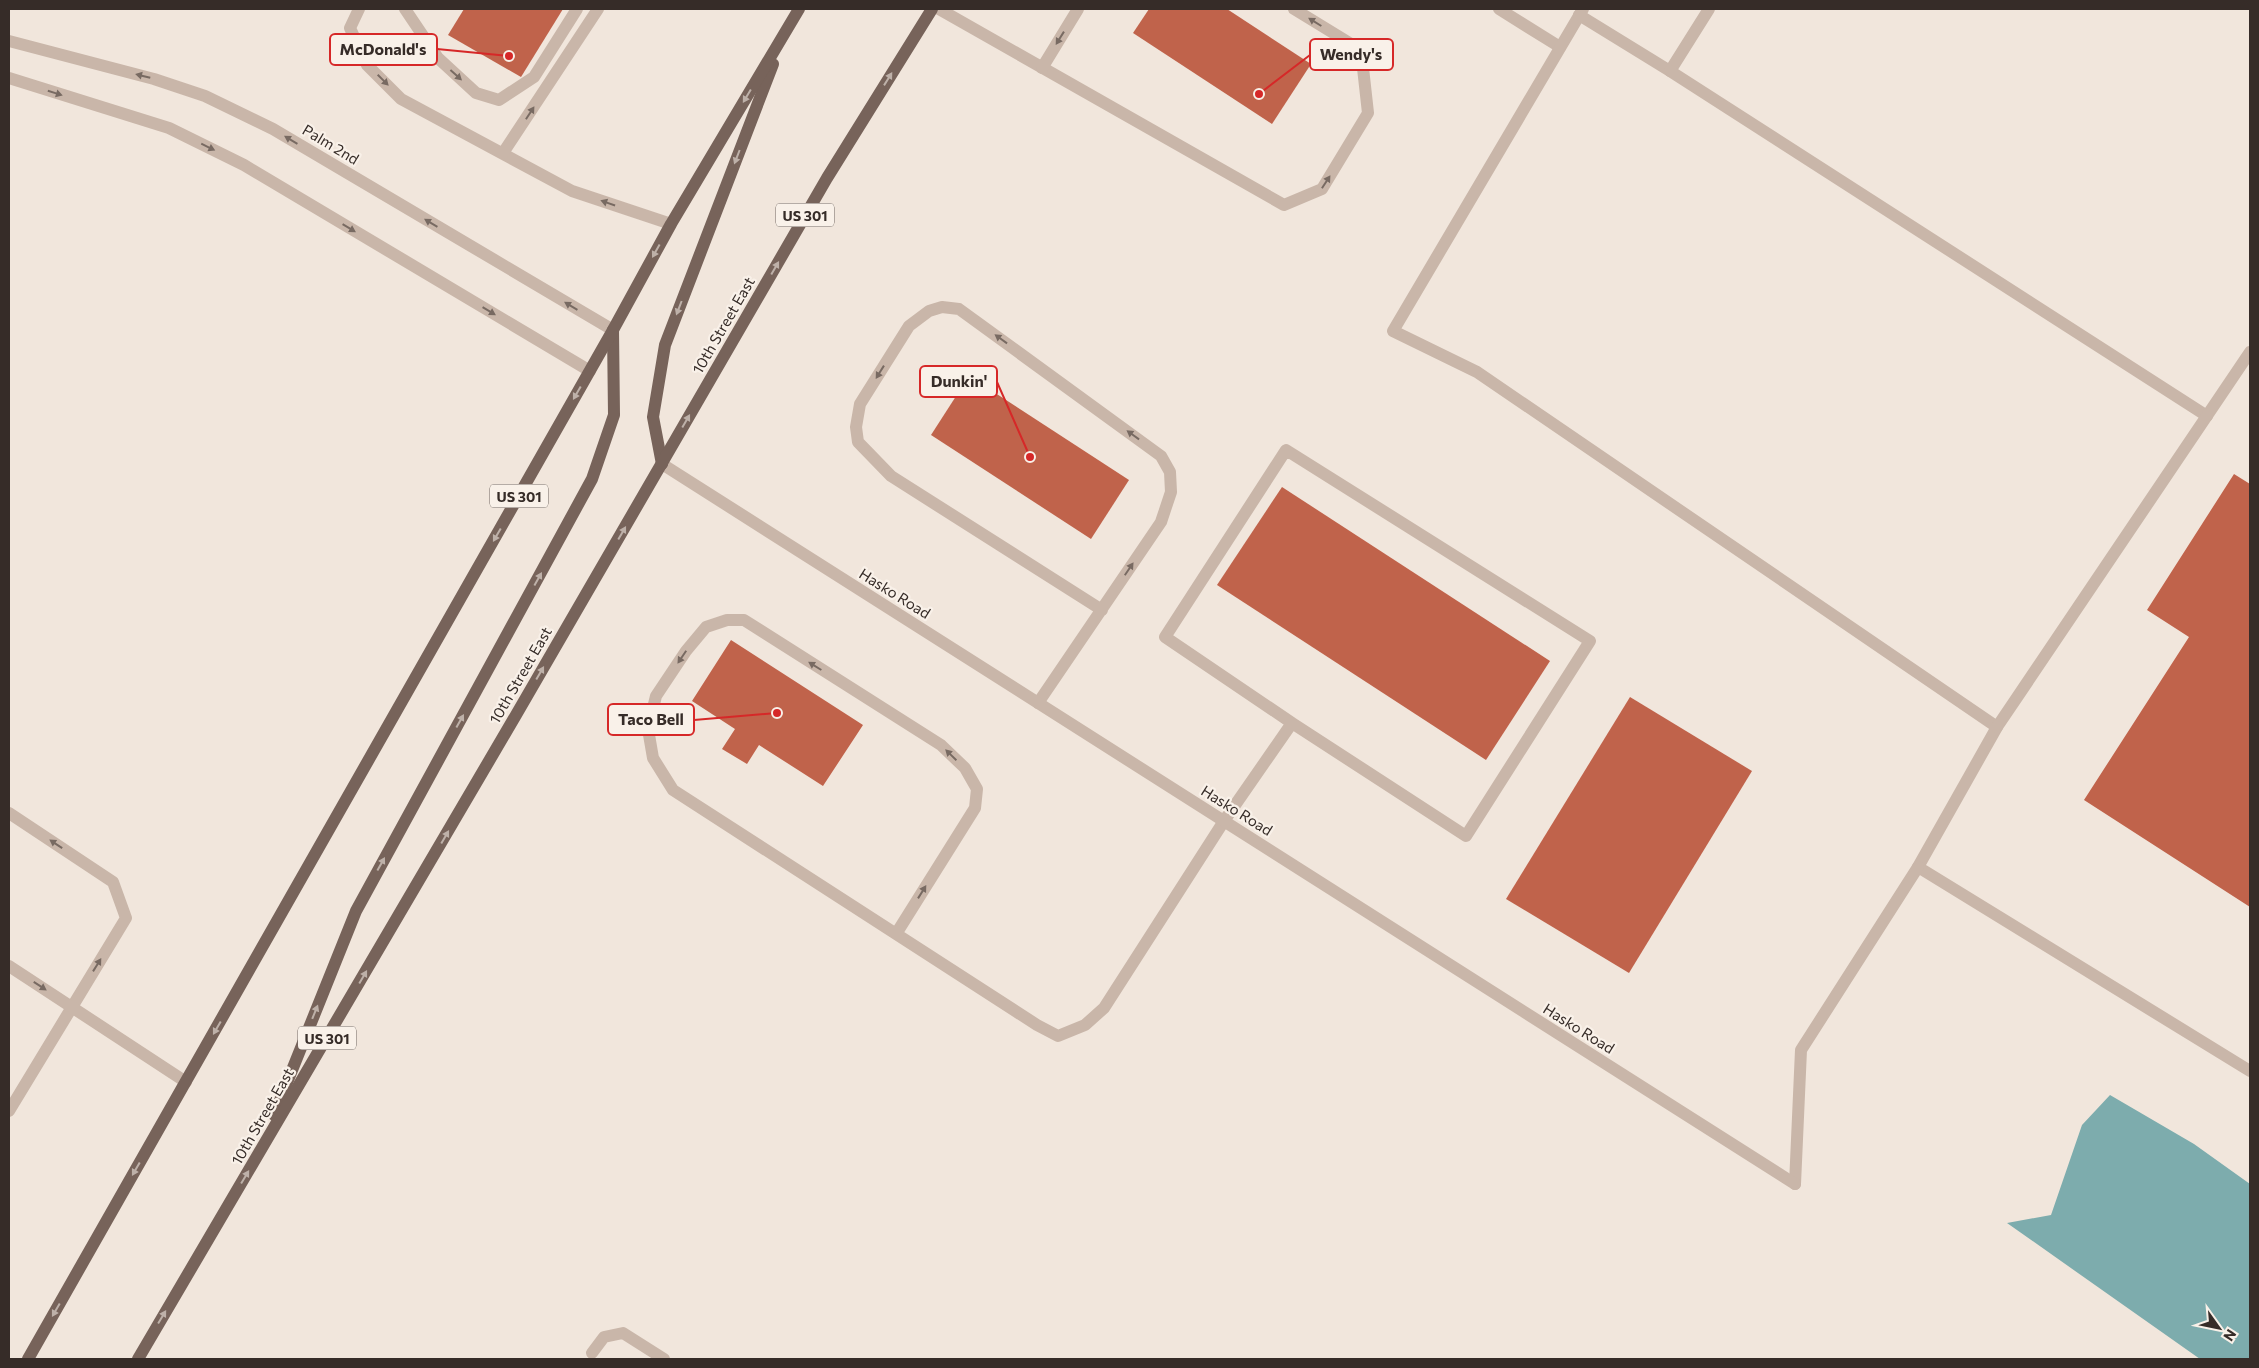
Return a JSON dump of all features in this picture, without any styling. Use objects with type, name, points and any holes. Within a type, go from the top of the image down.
[{"type":"main road","name":"US 301","points":[[28,1359],[590,371],[671,224],[799,9]]},
{"type":"main road","name":"10th Street East","points":[[138,1359],[662,464],[827,178],[932,9]]},
{"type":"main road","points":[[662,464],[653,417],[665,345],[786,29]]},
{"type":"main road","points":[[258,1155],[356,911],[592,479],[614,415],[613,330]]},
{"type":"street","points":[[359,9],[350,28],[367,65],[401,99],[572,191],[671,224]]},
{"type":"street","points":[[405,9],[438,58],[476,93],[499,100],[534,77],[577,9]]},
{"type":"street","points":[[503,153],[598,9]]},
{"type":"street","points":[[938,9],[1284,205],[1322,189],[1368,113],[1360,50],[1294,9]]},
{"type":"street","points":[[1042,68],[1078,9]]},
{"type":"street","points":[[1499,9],[1560,47]]},
{"type":"street","points":[[1670,71],[1710,9]]},
{"type":"street","points":[[1997,727],[1477,372],[1393,331],[1581,12],[2206,416]]},
{"type":"street","name":"Palm 2nd","points":[[9,41],[154,79],[206,96],[273,129],[613,330]]},
{"type":"street","points":[[9,78],[169,128],[244,165],[590,371]]},
{"type":"street","points":[[1038,703],[1102,610],[1161,522],[1170,492],[1170,472],[1161,456],[959,309],[942,308],[929,311],[909,326],[860,404],[856,426],[858,442],[890,476],[1102,610]]},
{"type":"street","points":[[2250,352],[1997,727],[1918,867],[2250,1072]]},
{"type":"street","points":[[1286,450],[1590,641],[1466,836],[1292,723],[1165,637],[1286,450]]},
{"type":"street","name":"Hasko Road","points":[[662,464],[1794,1184],[1800,1050],[1918,867]]},
{"type":"street","points":[[896,934],[975,808],[977,789],[965,768],[940,745],[744,620],[727,620],[706,627],[686,651],[656,696],[648,729],[653,758],[674,790],[896,934],[1058,1036],[1084,1025],[1104,1008],[1224,821],[1292,723]]},
{"type":"street","points":[[9,813],[113,882],[126,918],[9,1111]]},
{"type":"street","points":[[9,966],[186,1082]]},
{"type":"street","points":[[592,1353],[604,1337],[623,1333],[664,1359]]},
{"type":"water","points":[[2110,1095],[2194,1144],[2250,1184],[2250,1359],[2200,1359],[2007,1223],[2051,1215],[2082,1125]]},
{"type":"building","points":[[464,9],[563,9],[521,77],[448,35]]},
{"type":"building","points":[[1149,9],[1227,9],[1311,64],[1272,124],[1133,33]]},
{"type":"building","points":[[969,376],[1129,480],[1091,539],[931,435]]},
{"type":"building","points":[[2234,474],[2250,484],[2250,907],[2084,800],[2189,637],[2147,610]]},
{"type":"building","points":[[1282,487],[1550,661],[1486,760],[1217,585]]},
{"type":"building","points":[[731,640],[863,725],[823,786],[759,745],[747,764],[722,749],[735,729],[692,701]]},
{"type":"building","points":[[1630,697],[1752,771],[1629,973],[1506,899]]},
{"type":"place","name":"McDonald's","points":[[509,56]]},
{"type":"place","name":"Wendy's","points":[[1259,94]]},
{"type":"place","name":"Dunkin'","points":[[1030,457]]},
{"type":"place","name":"Taco Bell","points":[[777,713]]}]
